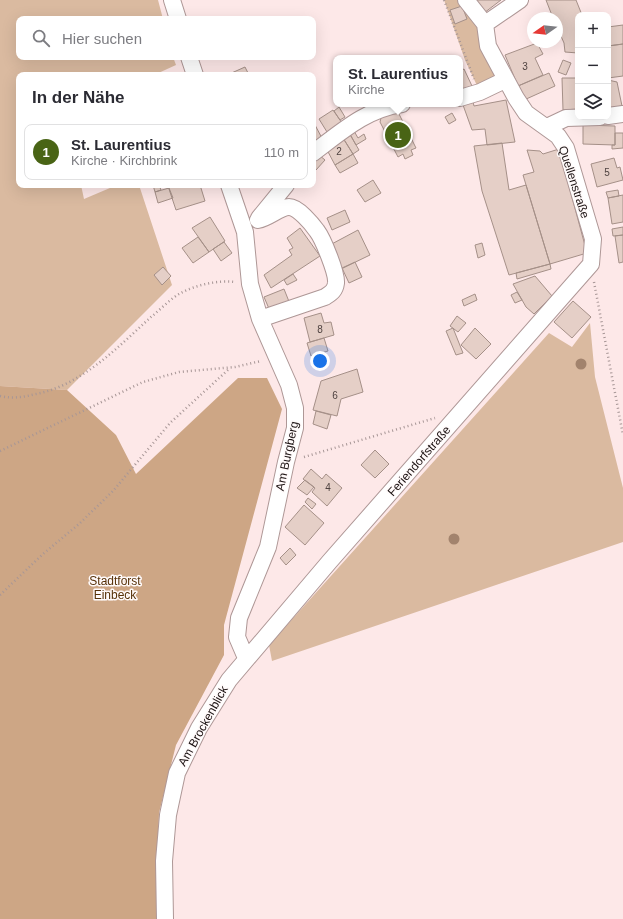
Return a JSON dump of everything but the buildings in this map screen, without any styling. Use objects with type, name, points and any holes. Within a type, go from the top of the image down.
[{"type":"street","points":[[172,0],[177,16]]},
{"type":"street","points":[[466,0],[485,24],[520,0]]},
{"type":"street","name":"Quellenstraße","points":[[485,24],[488,46],[505,80],[526,113],[558,136],[566,148],[592,239],[591,264]]},
{"type":"street","points":[[191,60],[194,72]]},
{"type":"street","points":[[463,97],[480,92],[505,80]]},
{"type":"street","points":[[316,151],[365,116],[383,107]]},
{"type":"street","points":[[611,116],[623,114]]},
{"type":"street","points":[[547,127],[566,118],[575,118]]},
{"type":"street","name":"Am Burgberg","points":[[230,188],[245,232],[250,284],[260,319],[290,385],[295,408],[295,428],[286,462],[268,547],[239,618],[237,637],[246,658]]},
{"type":"street","points":[[245,232],[258,220],[284,188]]},
{"type":"street","points":[[258,220],[267,218],[282,209],[289,207],[295,208],[317,231],[334,270],[336,282],[333,292],[325,297],[260,319]]},
{"type":"street","name":"Feriendorfstraße","points":[[246,658],[591,264]]},
{"type":"street","name":"Am Brockenblick","points":[[165,919],[164,853],[168,816],[177,773],[203,722],[229,680],[246,658]]},
{"type":"path","points":[[444,0],[465,60],[480,92]]},
{"type":"path","points":[[591,264],[623,435]]},
{"type":"path","points":[[0,396],[19,398],[45,393],[64,385],[101,361],[179,294],[190,289],[213,283],[232,282],[250,284]]},
{"type":"path","points":[[0,451],[143,382],[179,372],[230,368],[276,357]]},
{"type":"path","points":[[0,596],[43,554],[79,524],[113,491],[170,423],[230,368]]},
{"type":"path","points":[[286,462],[464,410]]},
{"type":"shaded area","points":[[0,0],[158,0],[162,16],[16,16],[16,60],[174,60],[176,65],[161,72],[16,72],[16,188],[82,188],[84,199],[110,188],[140,188],[172,285],[67,390],[0,386]]},
{"type":"shaded area","points":[[444,0],[466,0],[505,80],[480,92],[465,60]]},
{"type":"shaded area","points":[[590,323],[595,377],[623,488],[623,542],[272,661],[269,645],[549,333],[572,347]]},
{"type":"green space","name":"Stadtforst Einbeck","points":[[238,378],[267,378],[282,409],[224,625],[224,655],[176,745],[159,813],[156,919],[0,919],[0,386],[67,390],[116,435],[136,474]]},
{"type":"place","name":"St. Laurentius","points":[[398,135]]}]
